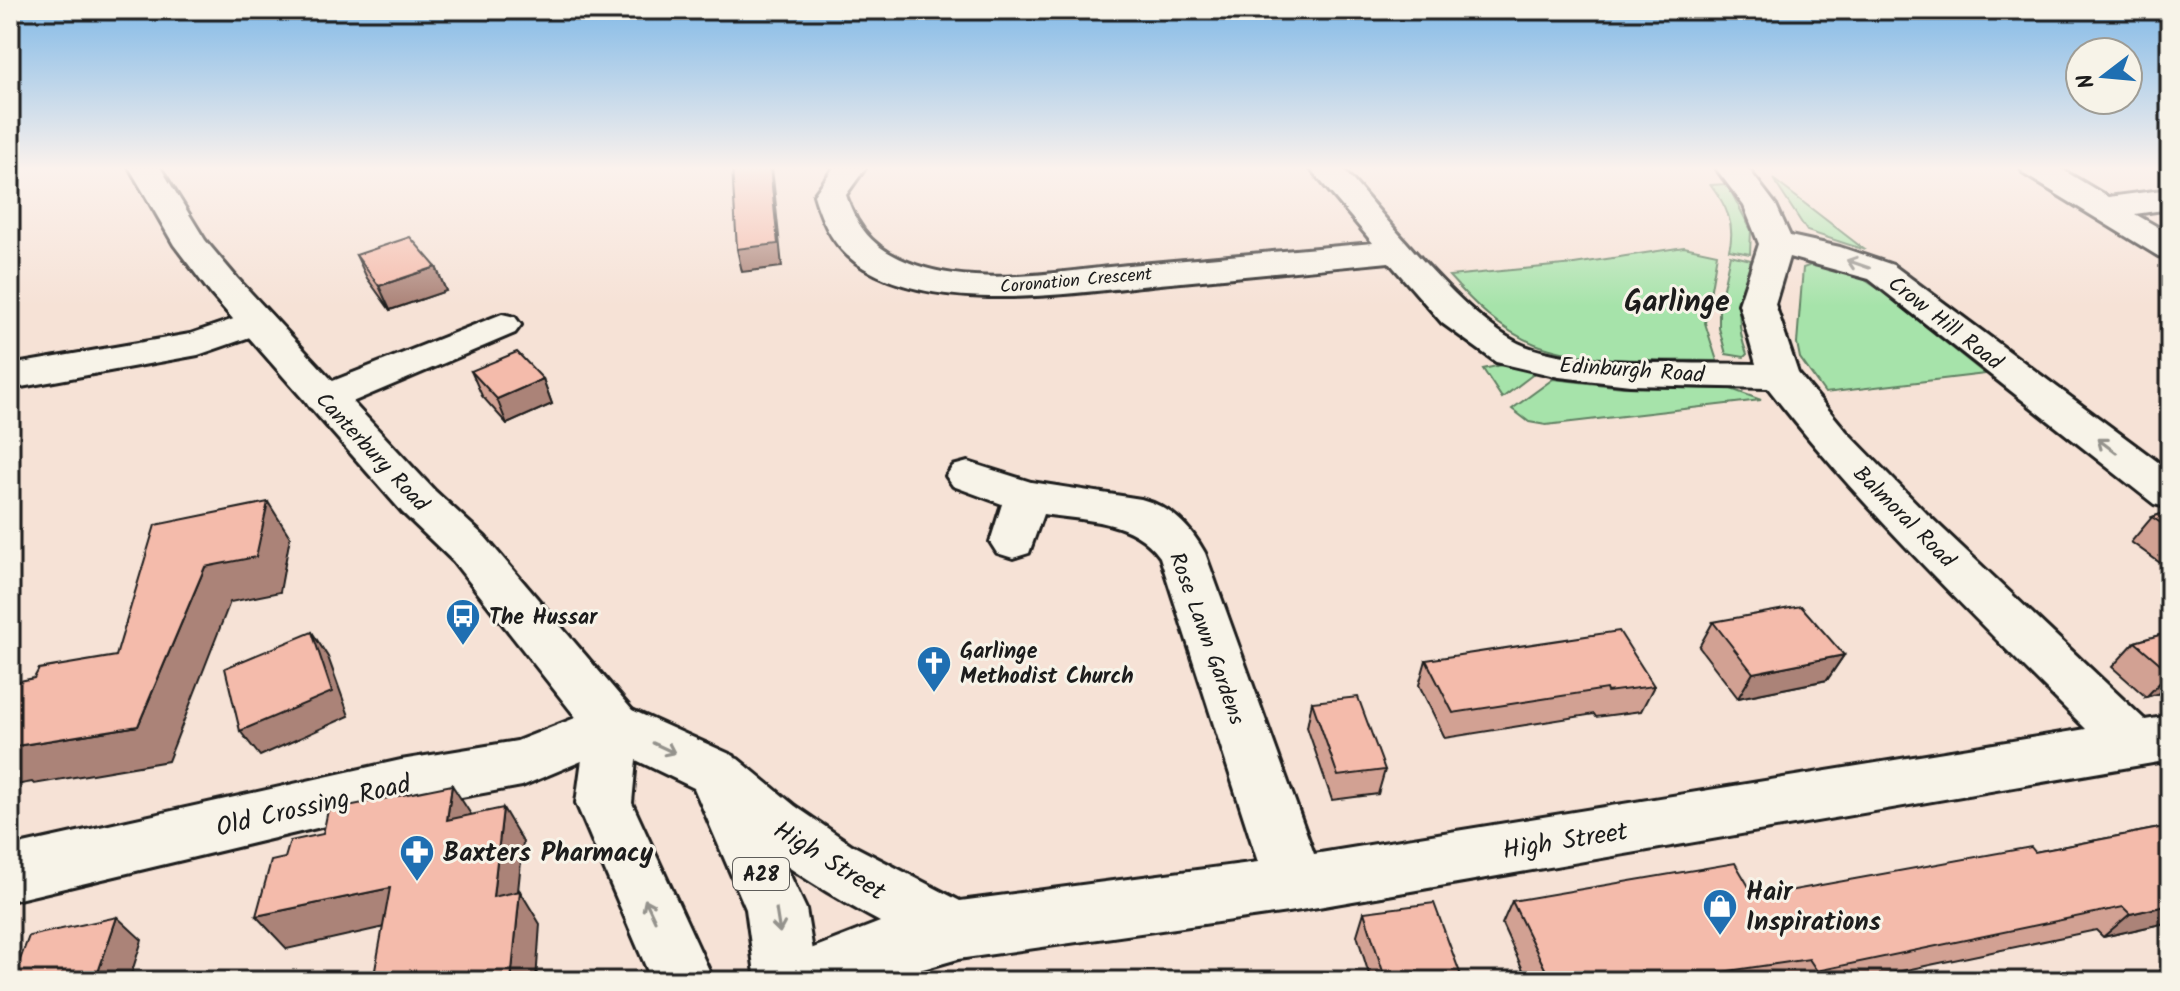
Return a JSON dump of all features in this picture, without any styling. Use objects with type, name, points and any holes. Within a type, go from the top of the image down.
[{"type":"main road","name":"Canterbury Road","points":[[172,213],[191,245],[257,322],[419,502],[469,549],[613,725],[715,772]]},
{"type":"main road","name":"Coronation Crescent","points":[[833,213],[846,237],[868,258],[928,279],[969,287],[1020,286],[1398,251]]},
{"type":"main road","name":"Edinburgh Road","points":[[1365,213],[1455,315],[1510,354],[1559,365],[1630,373],[1779,376]]},
{"type":"main road","points":[[1763,213],[1776,244]]},
{"type":"main road","points":[[2112,213],[2170,249]]},
{"type":"main road","name":"Balmoral Road","points":[[1776,244],[1757,304],[1779,376],[1831,441],[1911,525],[2154,742]]},
{"type":"main road","name":"Crow Hill Road","points":[[1776,244],[1828,254],[1881,272],[2170,493]]},
{"type":"main road","points":[[10,377],[198,344],[257,322]]},
{"type":"main road","points":[[324,399],[503,326]]},
{"type":"main road","name":"Rose Lawn Gardens","points":[[968,476],[1026,496],[1141,514],[1165,530],[1182,553],[1295,884]]},
{"type":"main road","points":[[1013,542],[1026,496]]},
{"type":"main road","points":[[613,725],[604,803],[683,981]]},
{"type":"main road","name":"Old Crossing Road","points":[[10,874],[401,784],[522,763],[613,725]]},
{"type":"main road","name":"High Street","points":[[807,981],[875,953],[958,930],[1295,884],[2154,742]]},
{"type":"main road","name":"High Street","points":[[715,772],[766,820],[828,864],[890,899],[958,930]]},
{"type":"main road","name":"A28","points":[[715,772],[776,909],[787,981]]},
{"type":"green space","points":[[1727,213],[1742,213],[1751,230],[1750,254],[1729,250],[1731,232]]},
{"type":"green space","points":[[1795,213],[1817,213],[1865,250],[1807,231]]},
{"type":"green space","points":[[1684,247],[1717,254],[1705,323],[1717,361],[1602,358],[1556,351],[1510,331],[1488,315],[1449,276],[1574,264]]},
{"type":"green space","points":[[1730,255],[1751,260],[1739,318],[1747,354],[1744,357],[1726,354],[1719,328],[1719,307]]},
{"type":"green space","points":[[1819,262],[1856,274],[1880,290],[1985,374],[1825,393],[1800,358],[1797,343],[1803,268]]},
{"type":"green space","points":[[1506,364],[1535,373],[1502,398],[1483,369]]},
{"type":"green space","points":[[1553,379],[1623,387],[1731,389],[1761,400],[1546,425],[1529,422],[1512,409]]},
{"type":"building","points":[[735,213],[775,213],[778,244],[737,249]]},
{"type":"building","points":[[410,237],[436,267],[379,286],[356,255]]},
{"type":"building","points":[[517,352],[543,379],[497,399],[471,371]]},
{"type":"building","points":[[268,502],[256,557],[205,567],[138,726],[10,747],[10,683],[34,678],[39,669],[116,656],[155,525]]},
{"type":"building","points":[[2170,511],[2170,529],[2152,517]]},
{"type":"building","points":[[1801,606],[1844,655],[1753,673],[1713,622]]},
{"type":"building","points":[[1619,631],[1654,686],[1607,692],[1606,689],[1453,713],[1426,660]]},
{"type":"building","points":[[312,632],[332,692],[240,731],[225,668]]},
{"type":"building","points":[[2170,632],[2170,672],[2135,642]]},
{"type":"building","points":[[1358,697],[1385,770],[1338,776],[1312,702]]},
{"type":"building","points":[[452,785],[447,820],[503,808],[493,897],[520,891],[511,981],[373,981],[390,888],[256,916],[271,861],[285,858],[290,841],[323,834],[328,810]]},
{"type":"building","points":[[2170,826],[2170,905],[2130,914],[2123,907],[1817,971],[1809,959],[1675,981],[1551,981],[1512,901],[1735,863],[1755,897],[2031,847],[2035,852]]},
{"type":"building","points":[[1434,903],[1463,981],[1386,981],[1364,912]]},
{"type":"building","points":[[117,917],[95,981],[12,981],[29,936]]},
{"type":"place","name":"The Hussar","points":[[463,647]]},
{"type":"place","name":"Garlinge Methodist Church","points":[[934,694]]},
{"type":"place","name":"Baxters Pharmacy","points":[[417,883]]},
{"type":"place","name":"Hair Inspirations","points":[[1720,937]]},
{"type":"district","name":"Garlinge","points":[[1677,301]]}]
